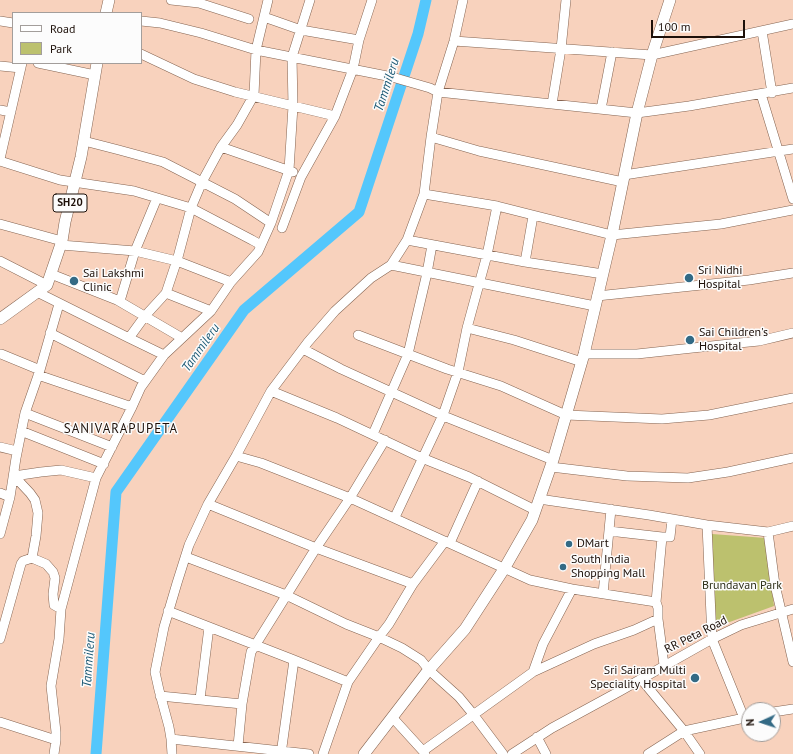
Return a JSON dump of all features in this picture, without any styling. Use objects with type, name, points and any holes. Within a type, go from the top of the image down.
[{"type":"main road","points":[[106,12],[109,0]]},
{"type":"main road","points":[[364,754],[429,670],[465,629],[504,569],[532,520],[552,464],[583,358],[612,235],[637,113],[652,55],[670,0]]},
{"type":"main road","name":"SH20","points":[[47,285],[61,243],[75,182],[84,141],[97,64]]},
{"type":"main road","points":[[0,319],[47,285]]},
{"type":"street","points":[[171,0],[199,4],[248,19]]},
{"type":"street","points":[[129,338],[145,316],[166,293],[177,261],[191,208],[202,182],[221,147],[237,125],[254,96],[256,50],[268,0]]},
{"type":"street","points":[[54,754],[56,740],[51,686],[59,639],[61,609],[96,478],[145,381],[164,355],[211,311],[231,282],[258,252],[271,223],[289,170],[293,106],[292,57],[310,0]]},
{"type":"street","points":[[282,228],[301,177],[335,116],[353,69],[359,40],[372,0]]},
{"type":"street","points":[[172,754],[172,739],[155,672],[168,611],[189,545],[201,522],[208,504],[271,391],[303,349],[335,311],[371,278],[392,265],[407,240],[424,194],[431,137],[434,90],[454,41],[463,0]]},
{"type":"street","points":[[552,104],[561,49],[566,0]]},
{"type":"street","points":[[264,18],[301,30],[359,40]]},
{"type":"street","points":[[0,21],[12,23]]},
{"type":"street","points":[[142,21],[160,23],[201,33],[256,50],[392,77],[434,90],[637,113],[772,93],[793,88]]},
{"type":"street","points":[[454,41],[652,55],[793,24]]},
{"type":"street","points":[[762,32],[772,93]]},
{"type":"street","points":[[601,109],[612,52]]},
{"type":"street","points":[[142,54],[194,79],[235,92],[335,116]]},
{"type":"street","points":[[43,64],[96,75]]},
{"type":"street","points":[[0,66],[22,65],[0,160],[60,180],[134,191],[191,208],[261,245]]},
{"type":"street","points":[[761,94],[793,199]]},
{"type":"street","points":[[0,110],[11,112]]},
{"type":"street","points":[[431,137],[479,151],[624,178],[793,149]]},
{"type":"street","points":[[84,141],[163,162],[235,198],[271,223]]},
{"type":"street","points":[[221,147],[289,170],[301,177]]},
{"type":"street","points":[[424,194],[497,206],[612,235],[721,224],[793,210]]},
{"type":"street","points":[[120,301],[135,251],[157,198]]},
{"type":"street","points":[[395,517],[443,415],[458,372],[467,328],[480,284],[497,206]]},
{"type":"street","points":[[525,262],[533,216]]},
{"type":"street","points":[[0,224],[61,243],[135,251],[177,261],[231,282]]},
{"type":"street","points":[[407,240],[525,262],[603,274]]},
{"type":"street","points":[[373,434],[408,354],[427,273],[432,244]]},
{"type":"street","points":[[0,261],[47,285]]},
{"type":"street","points":[[392,265],[480,284],[596,301],[793,273]]},
{"type":"street","points":[[51,274],[120,301],[182,338]]},
{"type":"street","points":[[37,292],[164,355]]},
{"type":"street","points":[[166,293],[211,311]]},
{"type":"street","points":[[0,533],[10,497],[25,413],[59,304]]},
{"type":"street","points":[[467,328],[583,358],[637,354],[759,341],[793,333]]},
{"type":"street","points":[[50,333],[145,381]]},
{"type":"street","points":[[358,335],[458,372],[501,386],[566,415],[662,419],[709,415],[793,398]]},
{"type":"street","points":[[303,349],[341,369],[552,464],[627,476],[688,478],[728,472],[793,458]]},
{"type":"street","points":[[1,354],[39,372],[132,407]]},
{"type":"street","points":[[271,391],[373,434],[422,458],[478,481],[535,510]]},
{"type":"street","points":[[25,413],[112,446]]},
{"type":"street","points":[[21,431],[104,464]]},
{"type":"street","points":[[238,746],[242,704],[251,652],[254,644],[350,498],[385,440]]},
{"type":"street","points":[[0,447],[17,452]]},
{"type":"street","points":[[236,456],[261,463],[350,498],[395,517],[530,580],[572,589],[656,602]]},
{"type":"street","points":[[14,476],[61,470],[96,478]]},
{"type":"street","points":[[14,476],[35,500],[38,513],[32,558]]},
{"type":"street","points":[[323,754],[348,682],[379,636],[389,624],[413,584],[448,542],[478,481]]},
{"type":"street","points":[[0,493],[10,497]]},
{"type":"street","points":[[539,499],[707,525],[768,532],[793,526]]},
{"type":"street","points":[[208,504],[316,548],[413,584]]},
{"type":"street","points":[[602,594],[611,509]]},
{"type":"street","points":[[609,531],[670,537],[672,519]]},
{"type":"street","points":[[707,525],[712,639],[741,706]]},
{"type":"street","points":[[768,532],[775,585],[792,657]]},
{"type":"street","points":[[662,537],[656,602],[658,608],[664,665]]},
{"type":"street","points":[[186,557],[286,595],[346,624],[379,636],[402,648],[420,660],[460,698],[503,754]]},
{"type":"street","points":[[1,634],[23,561],[32,558],[46,564],[53,572],[55,578],[53,594],[54,605],[61,609]]},
{"type":"street","points":[[533,672],[543,644],[572,589]]},
{"type":"street","name":"RR Peta Road","points":[[512,754],[537,737],[712,639],[741,625],[793,609]]},
{"type":"street","points":[[168,611],[348,682]]},
{"type":"street","points":[[392,717],[424,752],[473,714],[533,672],[594,644],[634,630],[658,619]]},
{"type":"street","points":[[200,700],[209,627]]},
{"type":"street","points":[[281,752],[294,660]]},
{"type":"street","points":[[641,679],[684,731],[700,754]]},
{"type":"street","points":[[160,696],[242,704]]},
{"type":"street","points":[[781,711],[793,709]]},
{"type":"street","points":[[648,754],[684,731],[741,718]]},
{"type":"street","points":[[0,722],[56,740]]},
{"type":"street","points":[[537,737],[546,754]]},
{"type":"street","points":[[172,739],[309,754]]},
{"type":"green space","name":"Brundavan Park","points":[[712,534],[766,538],[774,606],[713,628]]},
{"type":"waterway","name":"Tammileru","points":[[96,754],[116,492],[244,310],[359,212],[418,34],[426,0]]},
{"type":"place","name":"Sri Nidhi Hospital","points":[[689,278]]},
{"type":"place","name":"Sai Lakshmi Clinic","points":[[74,281]]},
{"type":"place","name":"Sai Children's Hospital","points":[[690,340]]},
{"type":"place","name":"DMart","points":[[569,544]]},
{"type":"place","name":"South India Shopping Mall","points":[[563,567]]},
{"type":"place","name":"Sri Sairam Multi Speciality Hospital","points":[[695,678]]},
{"type":"district","name":"SANIVARAPUPETA","points":[[121,429]]}]
